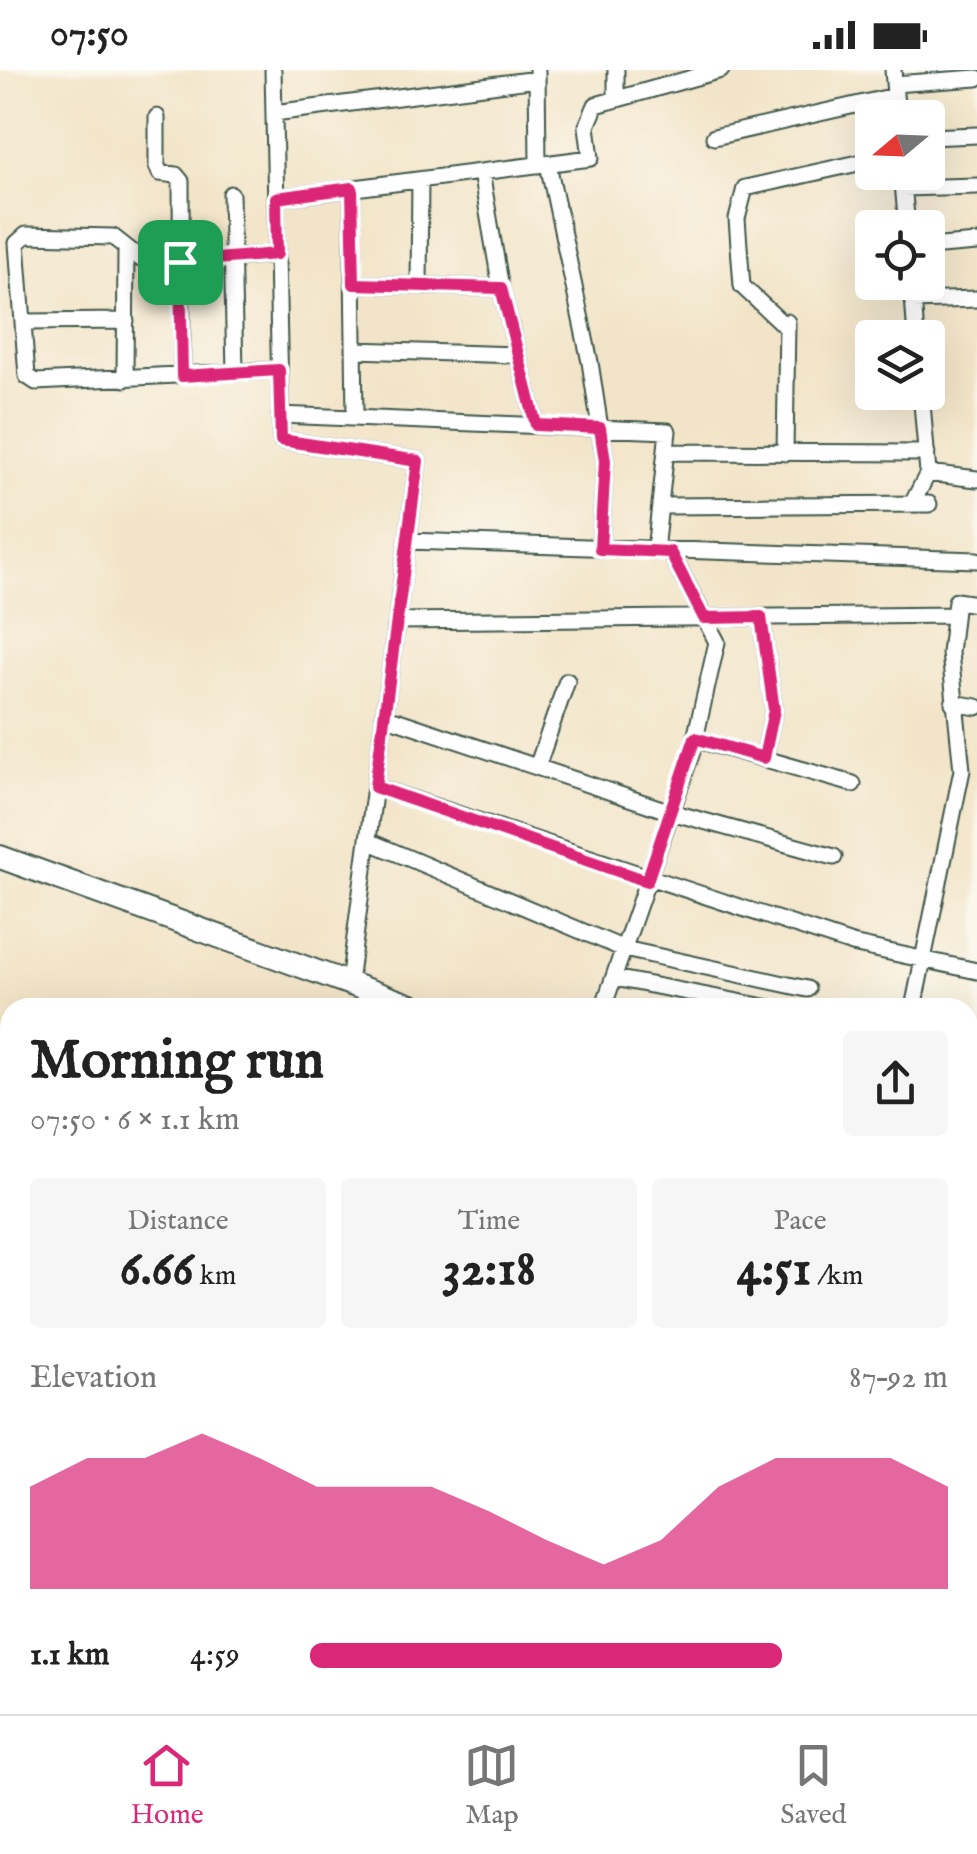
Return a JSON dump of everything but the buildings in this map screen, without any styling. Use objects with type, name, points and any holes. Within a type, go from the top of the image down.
[{"type":"street","points":[[273,70],[281,440],[418,461],[349,983]]},
{"type":"street","points":[[616,70],[616,97]]},
{"type":"street","points":[[276,198],[591,158],[588,126],[596,105],[721,70]]},
{"type":"street","points":[[274,113],[538,74],[543,164],[605,461],[600,549]]},
{"type":"street","points":[[714,137],[894,83],[977,78]]},
{"type":"street","points":[[157,118],[157,166],[160,173],[176,175],[180,181],[182,376]]},
{"type":"street","points":[[945,136],[977,135]]},
{"type":"street","points":[[785,452],[787,322],[742,286],[736,219],[745,188],[855,164]]},
{"type":"street","points":[[481,172],[501,288],[536,425]]},
{"type":"street","points":[[419,286],[420,180]]},
{"type":"street","points":[[945,183],[977,186]]},
{"type":"street","points":[[352,188],[355,418]]},
{"type":"street","points":[[231,194],[235,372]]},
{"type":"street","points":[[277,254],[151,262],[126,250],[113,236],[26,235],[16,243],[28,376],[36,382],[279,370]]},
{"type":"street","points":[[945,245],[977,243]]},
{"type":"street","points":[[125,379],[126,250]]},
{"type":"street","points":[[354,284],[501,288]]},
{"type":"street","points":[[915,320],[913,301],[977,299]]},
{"type":"street","points":[[23,322],[126,321]]},
{"type":"street","points":[[354,350],[518,355]]},
{"type":"street","points":[[660,506],[920,504],[928,473],[922,410]]},
{"type":"street","points":[[280,415],[668,430],[660,506],[662,552],[717,642],[695,738],[607,998]]},
{"type":"street","points":[[666,452],[926,453]]},
{"type":"street","points":[[928,473],[977,479]]},
{"type":"street","points":[[408,541],[977,560]]},
{"type":"street","points":[[914,998],[962,770],[950,653],[956,601],[977,604]]},
{"type":"street","points":[[397,621],[954,615]]},
{"type":"street","points":[[761,617],[774,710],[764,758]]},
{"type":"street","points":[[537,767],[568,682]]},
{"type":"street","points":[[953,703],[977,707]]},
{"type":"street","points":[[384,716],[671,812],[834,857]]},
{"type":"street","points":[[695,738],[853,784]]},
{"type":"street","points":[[375,787],[647,881],[852,944],[977,972]]},
{"type":"street","points":[[368,841],[624,949],[807,988]]},
{"type":"street","points":[[0,857],[390,998]]},
{"type":"street","points":[[614,978],[718,998]]},
{"type":"route","points":[[352,188],[354,284],[501,288],[536,425],[600,428],[605,461],[600,549],[670,552],[704,618],[761,617],[774,710],[764,758],[695,738],[647,881],[375,787],[418,461],[281,440],[279,370],[182,376],[180,262],[277,254],[276,198],[352,188]]}]
